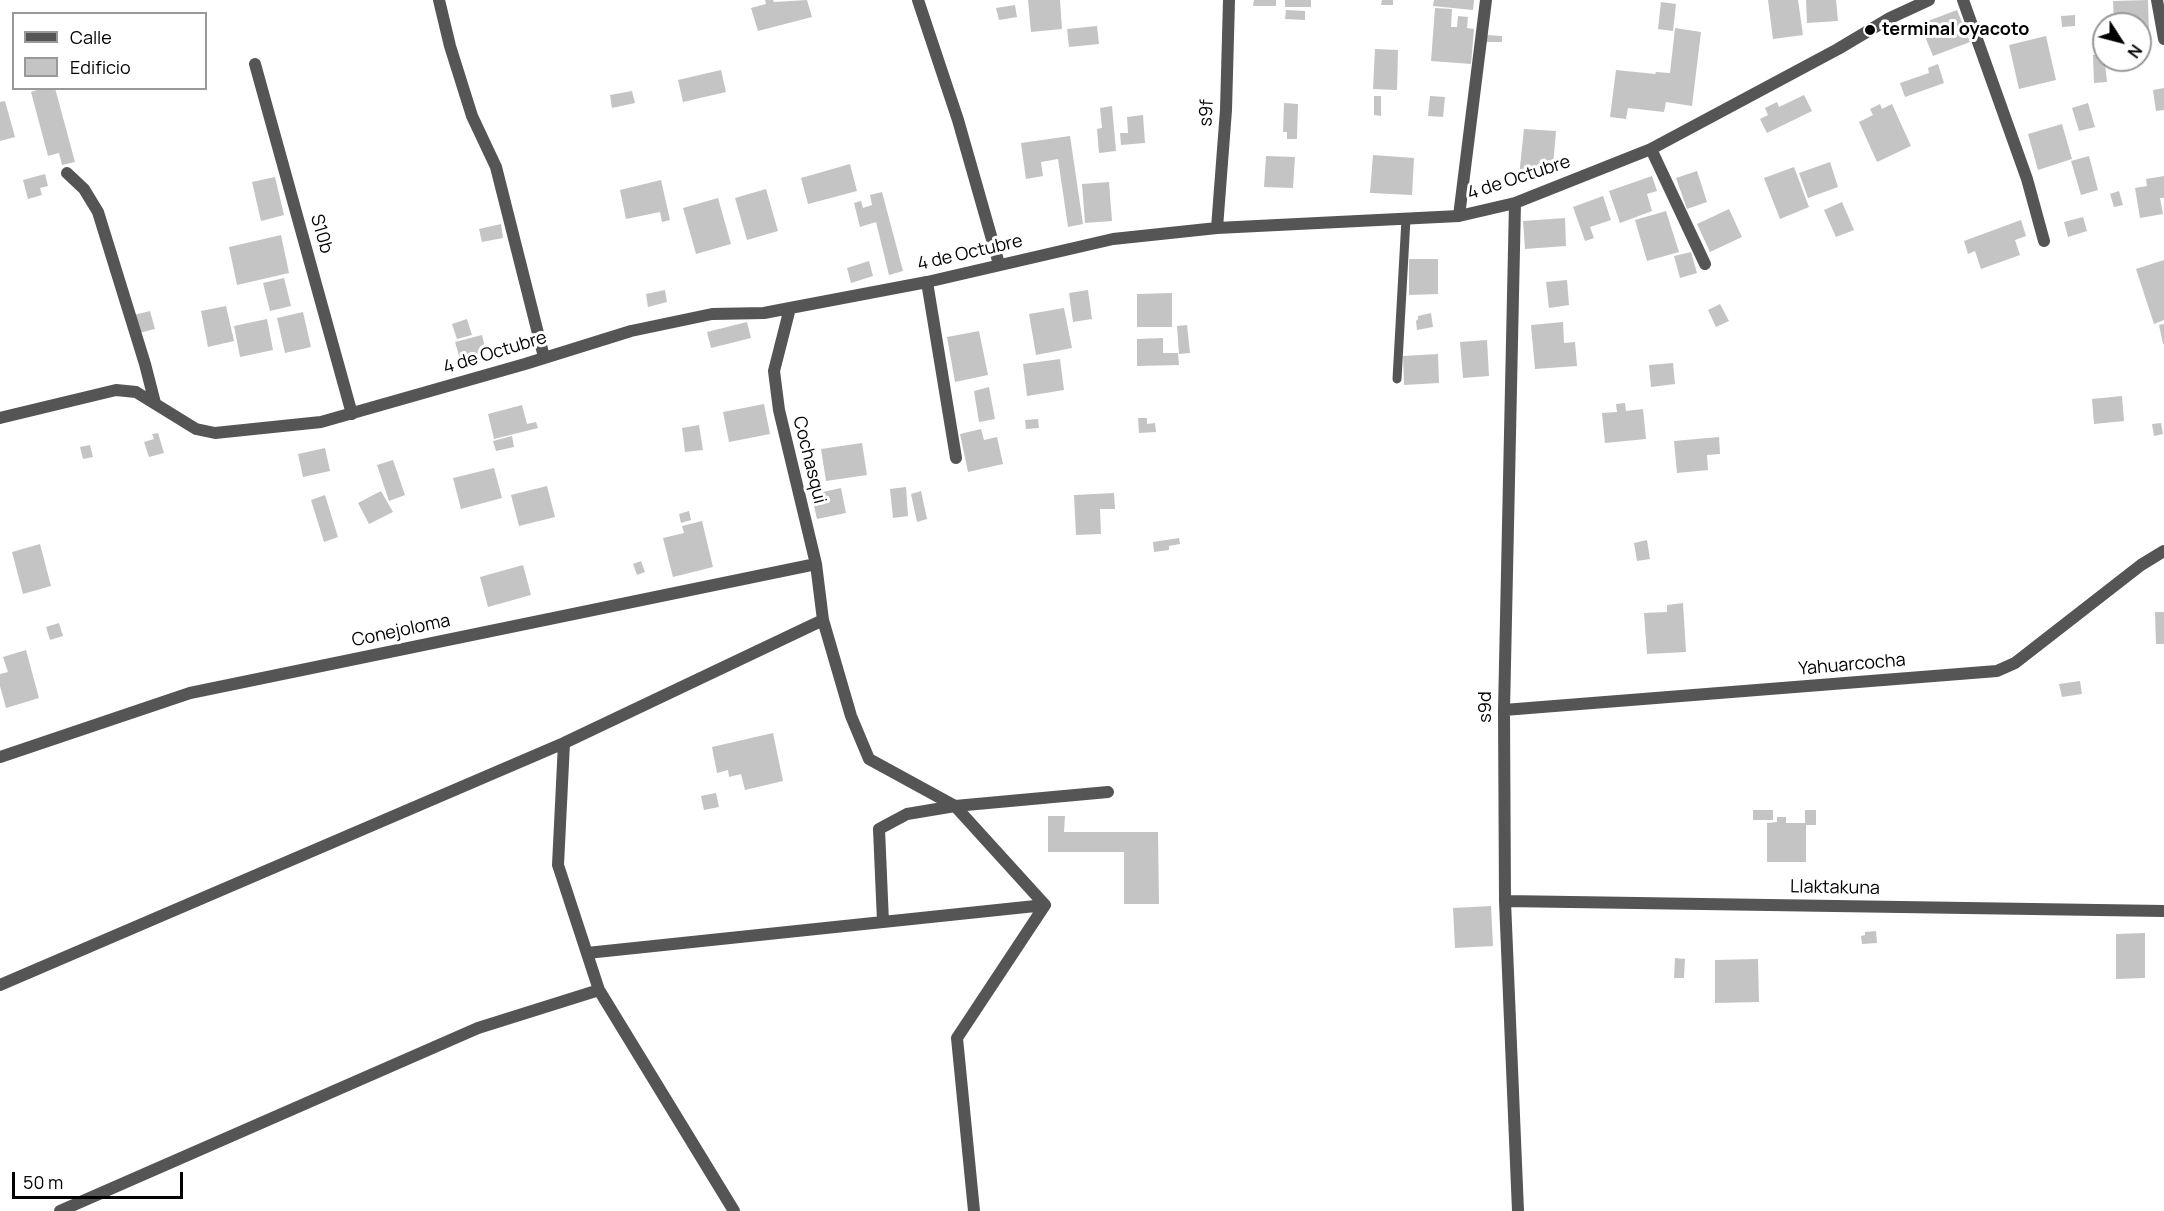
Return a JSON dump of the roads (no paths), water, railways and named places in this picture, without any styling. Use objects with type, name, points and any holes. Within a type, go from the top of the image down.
[{"type":"street","points":[[439,0],[450,46],[472,116],[496,167],[544,357]]},
{"type":"street","points":[[918,0],[958,120],[999,264]]},
{"type":"street","name":"s9f","points":[[1217,228],[1226,110],[1229,0]]},
{"type":"street","points":[[1459,216],[1486,0]]},
{"type":"street","name":"4 de Octubre","points":[[0,418],[116,390],[136,392],[196,429],[215,433],[321,422],[525,364],[631,331],[712,314],[764,313],[927,282],[1113,239],[1217,228],[1459,216],[1515,202],[1651,149],[1838,49],[1890,18],[1929,0]]},
{"type":"street","points":[[1963,0],[2027,179],[2044,241]]},
{"type":"street","points":[[2157,0],[2164,39]]},
{"type":"street","name":"S10b","points":[[255,64],[352,414]]},
{"type":"street","points":[[1651,149],[1705,264]]},
{"type":"street","points":[[67,173],[84,189],[98,212],[145,364],[154,403]]},
{"type":"street","name":"s9d","points":[[1515,202],[1504,710],[1505,901],[1518,1211]]},
{"type":"street","points":[[927,282],[956,458]]},
{"type":"street","name":"Cochasqui","points":[[790,308],[774,371],[779,410],[816,564],[824,620],[850,716],[869,759],[955,806]]},
{"type":"street","name":"Yahuarcocha","points":[[1504,710],[1997,671],[2015,663],[2141,565],[2164,551]]},
{"type":"street","name":"Conejoloma","points":[[0,757],[190,693],[816,564]]},
{"type":"street","points":[[0,985],[564,743],[824,620]]},
{"type":"street","points":[[564,743],[558,865],[599,990],[734,1211]]},
{"type":"street","points":[[883,922],[879,830],[907,814],[955,806],[1108,792]]},
{"type":"street","points":[[955,806],[1045,905]]},
{"type":"street","name":"Llaktakuna","points":[[1505,901],[2164,911]]},
{"type":"street","points":[[587,953],[1045,905]]},
{"type":"street","points":[[974,1211],[957,1038],[1045,905]]},
{"type":"street","points":[[60,1211],[478,1028],[599,990]]},
{"type":"lane","points":[[1397,379],[1406,219]]},
{"type":"place","name":"terminal oyacoto","points":[[1870,30]]}]
